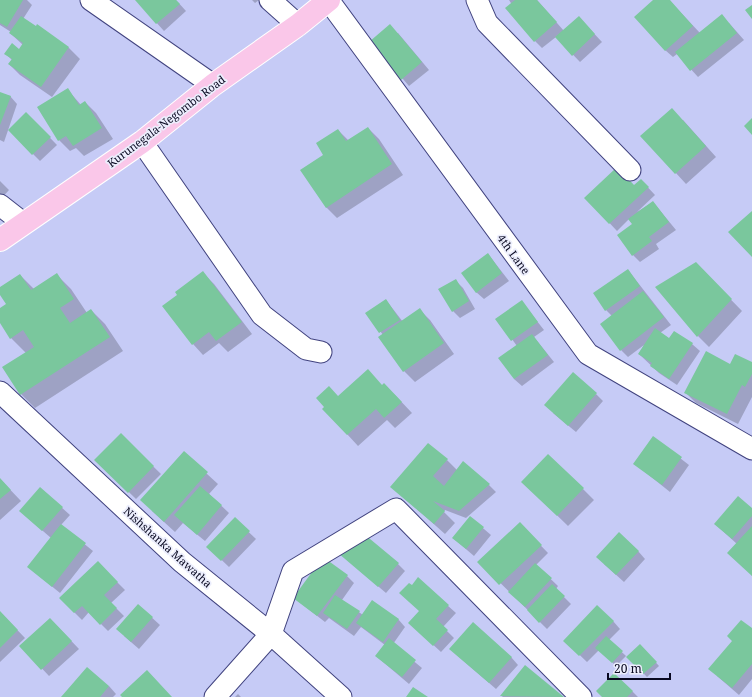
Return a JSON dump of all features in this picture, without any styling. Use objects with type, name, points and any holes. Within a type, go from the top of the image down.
[{"type":"main road","name":"Kurunegala-Negombo Road","points":[[0,240],[142,142],[213,85],[298,25],[329,0]]},
{"type":"street","points":[[91,0],[213,85]]},
{"type":"street","points":[[270,0],[298,25]]},
{"type":"street","name":"4th Lane","points":[[329,0],[588,354],[752,449]]},
{"type":"street","points":[[476,0],[487,24],[630,170]]},
{"type":"street","points":[[142,142],[262,315],[306,349],[321,352]]},
{"type":"street","points":[[0,205],[23,223]]},
{"type":"street","name":"Nishshanka Mawatha","points":[[0,392],[182,562],[271,634],[341,697]]},
{"type":"street","points":[[215,697],[271,634],[294,571],[396,509],[581,697]]},
{"type":"building","points":[[0,0],[23,0],[7,27],[0,23]]},
{"type":"building","points":[[135,0],[176,0],[180,4],[156,24]]},
{"type":"building","points":[[515,0],[537,0],[557,22],[534,42],[505,8]]},
{"type":"building","points":[[653,0],[670,0],[693,26],[665,51],[634,17]]},
{"type":"building","points":[[752,5],[752,19],[745,10]]},
{"type":"building","points":[[722,14],[737,33],[690,71],[675,52]]},
{"type":"building","points":[[21,16],[36,26],[37,24],[69,47],[41,87],[8,64],[12,59],[4,54],[12,43],[19,49],[23,43],[9,33]]},
{"type":"building","points":[[579,16],[595,34],[572,56],[555,37]]},
{"type":"building","points":[[390,24],[422,62],[401,80],[369,42]]},
{"type":"building","points":[[68,88],[79,105],[85,101],[102,128],[73,146],[66,136],[58,141],[37,107]]},
{"type":"building","points":[[0,92],[11,96],[0,125]]},
{"type":"building","points":[[672,108],[706,146],[675,174],[640,136]]},
{"type":"building","points":[[26,112],[51,137],[32,155],[8,130]]},
{"type":"building","points":[[752,118],[752,135],[744,126]]},
{"type":"building","points":[[368,127],[392,164],[326,208],[300,170],[323,155],[316,143],[338,129],[346,141]]},
{"type":"building","points":[[617,167],[634,185],[641,179],[649,187],[609,224],[584,198]]},
{"type":"building","points":[[653,201],[669,222],[649,237],[652,241],[632,256],[617,235],[632,224],[628,219]]},
{"type":"building","points":[[752,211],[752,257],[728,232]]},
{"type":"building","points":[[488,253],[502,273],[476,293],[461,273]]},
{"type":"building","points":[[696,262],[732,299],[697,337],[655,287]]},
{"type":"building","points":[[628,269],[640,286],[605,311],[593,293]]},
{"type":"building","points":[[203,271],[242,322],[216,341],[209,332],[192,345],[162,306],[177,295],[175,292]]},
{"type":"building","points":[[57,273],[74,299],[60,308],[70,323],[91,309],[110,337],[20,395],[2,367],[34,347],[23,330],[10,339],[0,323],[0,308],[6,304],[0,295],[0,287],[20,274],[31,290]]},
{"type":"building","points":[[456,279],[469,301],[452,312],[438,289]]},
{"type":"building","points":[[643,291],[664,317],[620,351],[600,324]]},
{"type":"building","points":[[386,299],[400,320],[379,333],[365,313]]},
{"type":"building","points":[[522,300],[538,322],[511,341],[495,319]]},
{"type":"building","points":[[420,308],[444,343],[403,372],[378,337]]},
{"type":"building","points":[[655,328],[669,338],[674,331],[693,343],[669,379],[650,366],[652,363],[638,354]]},
{"type":"building","points":[[532,334],[548,355],[514,379],[498,358]]},
{"type":"building","points":[[706,351],[730,364],[735,354],[752,362],[752,374],[745,387],[742,385],[727,414],[684,393]]},
{"type":"building","points":[[368,369],[382,385],[384,383],[402,402],[384,418],[376,409],[347,435],[322,409],[324,407],[316,398],[329,386],[338,396]]},
{"type":"building","points":[[573,372],[597,393],[568,426],[544,405]]},
{"type":"building","points":[[121,433],[154,466],[128,493],[94,460]]},
{"type":"building","points":[[653,436],[682,457],[662,485],[633,464]]},
{"type":"building","points":[[428,443],[448,459],[433,476],[444,486],[463,461],[490,484],[459,511],[433,501],[445,511],[434,524],[390,487]]},
{"type":"building","points":[[184,451],[208,472],[164,522],[140,500]]},
{"type":"building","points":[[548,454],[584,488],[557,516],[521,482]]},
{"type":"building","points":[[0,478],[11,490],[0,499]]},
{"type":"building","points":[[200,486],[222,505],[197,535],[174,515]]},
{"type":"building","points":[[40,487],[63,507],[42,531],[19,511]]},
{"type":"building","points":[[738,496],[752,508],[752,516],[732,539],[714,524]]},
{"type":"building","points":[[470,516],[484,527],[466,549],[452,538]]},
{"type":"building","points":[[235,517],[250,531],[221,561],[206,547]]},
{"type":"building","points":[[520,522],[542,545],[499,585],[477,562]]},
{"type":"building","points":[[61,524],[86,543],[52,587],[27,567]]},
{"type":"building","points":[[752,526],[752,576],[727,553]]},
{"type":"building","points":[[358,529],[399,563],[378,587],[338,553]]},
{"type":"building","points":[[619,532],[639,551],[616,575],[596,557]]},
{"type":"building","points":[[323,557],[348,575],[317,616],[293,598]]},
{"type":"building","points":[[98,561],[118,582],[104,595],[117,608],[100,625],[82,606],[74,613],[59,598]]},
{"type":"building","points":[[535,563],[552,578],[525,607],[508,592]]},
{"type":"building","points":[[418,577],[449,605],[436,619],[448,630],[433,646],[408,623],[419,611],[399,593],[409,583],[412,585]]},
{"type":"building","points":[[552,584],[565,596],[539,623],[527,610]]},
{"type":"building","points":[[335,595],[360,611],[347,629],[323,613]]},
{"type":"building","points":[[372,600],[399,619],[383,642],[356,623]]},
{"type":"building","points":[[138,604],[153,617],[131,642],[116,629]]},
{"type":"building","points":[[597,605],[614,621],[579,656],[563,641]]},
{"type":"building","points":[[0,611],[18,630],[0,648]]},
{"type":"building","points":[[50,618],[72,641],[41,670],[19,646]]},
{"type":"building","points":[[741,620],[752,628],[752,664],[732,688],[708,669],[732,641],[727,636]]},
{"type":"building","points":[[473,622],[512,657],[489,683],[449,649]]},
{"type":"building","points":[[606,636],[623,651],[612,663],[595,648]]},
{"type":"building","points":[[389,638],[416,660],[402,677],[375,656]]},
{"type":"building","points":[[640,644],[657,662],[643,674],[626,657]]},
{"type":"building","points":[[525,665],[564,697],[500,696]]},
{"type":"building","points":[[87,667],[109,686],[100,697],[61,697]]},
{"type":"building","points":[[147,670],[172,697],[122,697],[120,695]]},
{"type":"building","points":[[614,673],[633,691],[627,697],[602,697],[596,691]]},
{"type":"building","points":[[413,687],[428,697],[406,697]]}]
